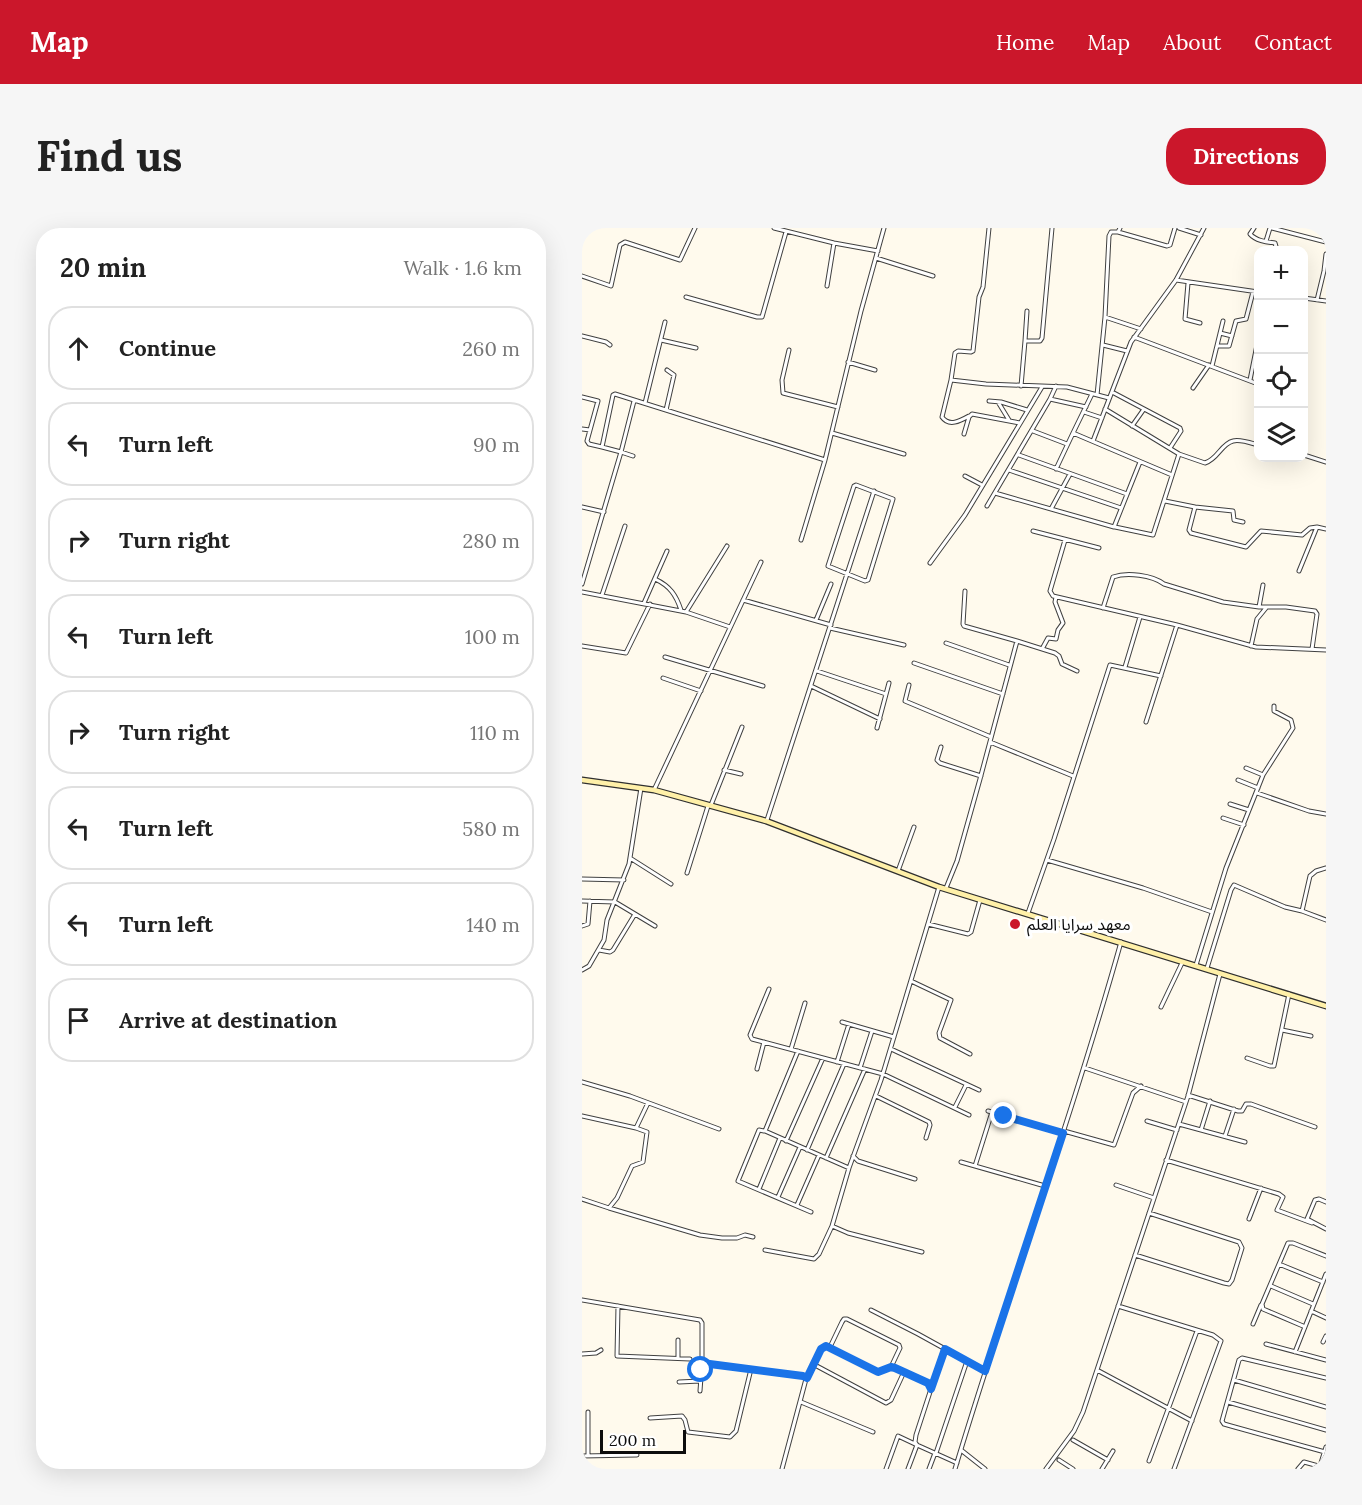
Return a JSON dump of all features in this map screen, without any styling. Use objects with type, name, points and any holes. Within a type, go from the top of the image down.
[{"type":"main road","points":[[582,780],[654,790],[766,821],[939,887],[1326,1006]]},
{"type":"street","points":[[582,276],[611,286],[620,245],[625,242],[680,260],[695,228]]},
{"type":"street","points":[[774,228],[878,251]]},
{"type":"street","points":[[801,540],[825,460],[884,228]]},
{"type":"street","points":[[989,228],[973,351],[955,352],[942,420],[955,423],[974,414],[1020,423]]},
{"type":"street","points":[[1025,341],[1041,341],[1042,338],[1052,228]]},
{"type":"street","points":[[1097,395],[1111,232],[1119,230],[1167,246],[1170,245],[1177,228],[1201,234]]},
{"type":"street","points":[[1093,441],[1134,337],[1176,280],[1204,228]]},
{"type":"street","points":[[1254,228],[1251,236],[1276,246]]},
{"type":"street","points":[[1266,241],[1271,228],[1326,242]]},
{"type":"street","points":[[686,297],[762,317],[786,232]]},
{"type":"street","points":[[827,286],[834,243]]},
{"type":"street","points":[[1317,300],[1326,254]]},
{"type":"street","points":[[876,258],[933,276]]},
{"type":"street","points":[[1176,280],[1253,292],[1246,319],[1236,321],[1227,348],[1217,346]]},
{"type":"street","points":[[1188,283],[1185,319],[1200,323]]},
{"type":"street","points":[[1308,299],[1326,301]]},
{"type":"street","points":[[1020,386],[1027,311]]},
{"type":"street","points":[[1105,317],[1141,329]]},
{"type":"street","points":[[1193,388],[1211,366],[1223,321]]},
{"type":"street","points":[[645,403],[665,322]]},
{"type":"street","points":[[1220,333],[1232,336]]},
{"type":"street","points":[[582,336],[610,345]]},
{"type":"street","points":[[1134,337],[1254,382]]},
{"type":"street","points":[[661,340],[696,348]]},
{"type":"street","points":[[1103,344],[1127,351]]},
{"type":"street","points":[[789,350],[782,380],[783,393],[838,407]]},
{"type":"street","points":[[1250,380],[1255,354]]},
{"type":"street","points":[[849,362],[875,370]]},
{"type":"street","points":[[666,370],[674,375],[666,410]]},
{"type":"street","points":[[951,380],[1075,388],[1109,398]]},
{"type":"street","points":[[987,506],[1056,386]]},
{"type":"street","points":[[930,563],[965,515],[1042,387]]},
{"type":"street","points":[[1112,392],[1180,429],[1170,448]]},
{"type":"street","points":[[602,447],[613,395],[617,394],[825,460]]},
{"type":"street","points":[[1056,469],[1092,394]]},
{"type":"street","points":[[582,398],[598,401],[588,443],[633,456]]},
{"type":"street","points":[[1050,399],[1086,407]]},
{"type":"street","points":[[582,584],[635,400]]},
{"type":"street","points":[[989,401],[1027,410]]},
{"type":"street","points":[[998,402],[1009,420]]},
{"type":"street","points":[[1106,409],[1179,454],[1205,463],[1214,460],[1228,444],[1234,441],[1254,444]]},
{"type":"street","points":[[1132,426],[1144,409]]},
{"type":"street","points":[[1083,412],[1102,418]]},
{"type":"street","points":[[964,434],[969,416]]},
{"type":"street","points":[[582,429],[590,430]]},
{"type":"street","points":[[1032,431],[1067,444]]},
{"type":"street","points":[[832,433],[904,454]]},
{"type":"street","points":[[1073,433],[1172,475]]},
{"type":"street","points":[[995,493],[1114,527],[1154,535],[1179,454]]},
{"type":"street","points":[[1018,455],[1127,494]]},
{"type":"street","points":[[1308,456],[1326,462]]},
{"type":"street","points":[[1114,527],[1140,462]]},
{"type":"street","points":[[1009,470],[1122,508]]},
{"type":"street","points":[[1051,510],[1070,474]]},
{"type":"street","points":[[965,476],[982,485]]},
{"type":"street","points":[[854,486],[893,499],[868,580],[865,581],[848,574],[828,566],[854,486]]},
{"type":"street","points":[[766,821],[874,491]]},
{"type":"street","points":[[1165,501],[1233,511],[1234,520],[1242,522]]},
{"type":"street","points":[[582,507],[604,512]]},
{"type":"street","points":[[1195,507],[1190,532],[1246,547],[1261,531],[1302,535],[1310,528],[1326,529]]},
{"type":"street","points":[[602,595],[625,526]]},
{"type":"street","points":[[1299,571],[1317,527]]},
{"type":"street","points":[[1033,531],[1099,548]]},
{"type":"street","points":[[1065,540],[1050,592],[1056,597],[1177,625],[1251,646],[1326,650]]},
{"type":"street","points":[[683,611],[727,546]]},
{"type":"street","points":[[644,603],[667,551]]},
{"type":"street","points":[[654,790],[761,562]]},
{"type":"street","points":[[1103,608],[1113,577],[1129,574],[1160,580],[1216,600],[1266,608],[1286,607],[1316,611],[1312,649]]},
{"type":"street","points":[[655,579],[672,591],[683,611]]},
{"type":"street","points":[[816,620],[831,584]]},
{"type":"street","points":[[1259,607],[1263,585]]},
{"type":"street","points":[[965,591],[963,625],[1058,655],[1062,664],[1077,670]]},
{"type":"street","points":[[582,592],[683,611],[730,627]]},
{"type":"street","points":[[1042,649],[1047,638],[1056,639],[1063,623],[1055,602],[1056,597]]},
{"type":"street","points":[[743,600],[904,645]]},
{"type":"street","points":[[582,646],[626,653],[650,604]]},
{"type":"street","points":[[1251,646],[1257,619],[1266,608]]},
{"type":"street","points":[[1125,667],[1140,617]]},
{"type":"street","points":[[1146,722],[1177,625]]},
{"type":"street","points":[[946,888],[957,861],[1017,641]]},
{"type":"street","points":[[946,643],[1009,665]]},
{"type":"street","points":[[665,657],[763,686]]},
{"type":"street","points":[[914,663],[1002,694]]},
{"type":"street","points":[[1027,915],[1110,665],[1161,676]]},
{"type":"street","points":[[816,670],[886,694]]},
{"type":"street","points":[[663,678],[700,691]]},
{"type":"street","points":[[877,728],[889,683]]},
{"type":"street","points":[[909,685],[905,701],[991,737]]},
{"type":"street","points":[[811,686],[880,719]]},
{"type":"street","points":[[1196,965],[1212,912],[1263,775],[1293,726],[1291,720],[1274,711],[1274,706]]},
{"type":"street","points":[[687,873],[710,804],[742,727]]},
{"type":"street","points":[[990,742],[1073,776]]},
{"type":"street","points":[[941,747],[937,760],[981,776]]},
{"type":"street","points":[[1246,768],[1263,775]]},
{"type":"street","points":[[724,770],[741,774]]},
{"type":"street","points":[[1238,780],[1258,788]]},
{"type":"street","points":[[582,970],[589,966],[604,940],[607,920],[624,880],[630,858],[641,788]]},
{"type":"street","points":[[1257,793],[1309,811],[1326,814]]},
{"type":"street","points":[[1230,804],[1250,810]]},
{"type":"street","points":[[1223,819],[1244,825]]},
{"type":"street","points":[[898,872],[914,827]]},
{"type":"street","points":[[630,858],[671,884]]},
{"type":"street","points":[[1047,860],[1143,888],[1212,912]]},
{"type":"street","points":[[1302,911],[1310,876],[1326,868]]},
{"type":"street","points":[[582,879],[624,880]]},
{"type":"street","points":[[1207,968],[1234,885],[1285,907],[1326,920]]},
{"type":"street","points":[[765,1250],[814,1259],[819,1254],[832,1226],[849,1168],[876,1096],[939,887]]},
{"type":"street","points":[[928,924],[968,934],[971,932],[980,900]]},
{"type":"street","points":[[582,901],[615,902],[655,926]]},
{"type":"street","points":[[582,926],[588,924],[590,901]]},
{"type":"street","points":[[599,950],[610,952],[613,950],[635,914]]},
{"type":"street","points":[[955,1469],[1085,1068],[1121,942]]},
{"type":"street","points":[[1161,1007],[1183,961]]},
{"type":"street","points":[[1046,1469],[1078,1426],[1186,1102],[1221,973]]},
{"type":"street","points":[[911,981],[951,1000],[939,1033],[940,1038],[970,1054]]},
{"type":"street","points":[[769,989],[750,1035],[752,1039],[883,1074],[969,1115]]},
{"type":"street","points":[[1247,1058],[1274,1066],[1289,994]]},
{"type":"street","points":[[791,1049],[805,1003]]},
{"type":"street","points":[[842,1022],[894,1037]]},
{"type":"street","points":[[837,1062],[849,1024]]},
{"type":"street","points":[[1282,1030],[1311,1036]]},
{"type":"street","points":[[826,1158],[863,1069],[872,1031]]},
{"type":"street","points":[[757,1070],[764,1042]]},
{"type":"street","points":[[891,1049],[979,1090]]},
{"type":"street","points":[[765,1131],[798,1051]]},
{"type":"street","points":[[786,1141],[823,1058]]},
{"type":"street","points":[[807,1150],[844,1064]]},
{"type":"street","points":[[1085,1068],[1186,1102]]},
{"type":"street","points":[[582,1082],[719,1129]]},
{"type":"street","points":[[955,1108],[966,1084]]},
{"type":"street","points":[[975,1166],[990,1112],[1114,1145],[1133,1093],[1141,1086]]},
{"type":"street","points":[[1188,1095],[1242,1111],[1246,1104],[1251,1104],[1315,1127]]},
{"type":"street","points":[[876,1096],[929,1122],[926,1138]]},
{"type":"street","points":[[1201,1130],[1210,1101]]},
{"type":"street","points":[[636,1128],[648,1103]]},
{"type":"street","points":[[1225,1137],[1234,1109]]},
{"type":"street","points":[[582,1116],[647,1132],[643,1162],[632,1167],[617,1198],[609,1208]]},
{"type":"street","points":[[1147,1121],[1176,1130]]},
{"type":"street","points":[[1179,1124],[1245,1142]]},
{"type":"street","points":[[811,1212],[738,1181],[759,1130],[849,1168]]},
{"type":"street","points":[[759,1189],[780,1138]]},
{"type":"street","points":[[778,1198],[800,1147]]},
{"type":"street","points":[[797,1206],[819,1155]]},
{"type":"street","points":[[854,1156],[858,1161],[915,1179]]},
{"type":"street","points":[[1166,1160],[1282,1196],[1277,1210],[1326,1229]]},
{"type":"street","points":[[961,1162],[1045,1186]]},
{"type":"street","points":[[1116,1185],[1154,1198]]},
{"type":"street","points":[[1249,1220],[1261,1188]]},
{"type":"street","points":[[582,1199],[700,1235],[722,1238],[737,1238],[745,1235],[753,1237]]},
{"type":"street","points":[[1312,1223],[1307,1218],[1314,1201],[1319,1199],[1326,1202]]},
{"type":"street","points":[[1135,1255],[1224,1283],[1229,1284],[1232,1281],[1242,1248],[1239,1242],[1149,1213]]},
{"type":"street","points":[[832,1226],[848,1233],[922,1252]]},
{"type":"street","points":[[1253,1324],[1287,1244],[1290,1242],[1326,1256]]},
{"type":"street","points":[[1279,1264],[1323,1282]]},
{"type":"street","points":[[1295,1352],[1303,1326],[1326,1275]]},
{"type":"street","points":[[1270,1286],[1313,1304]]},
{"type":"street","points":[[582,1300],[700,1320],[702,1323],[700,1391]]},
{"type":"street","points":[[1262,1304],[1263,1309],[1303,1326]]},
{"type":"street","points":[[618,1306],[617,1356],[690,1359]]},
{"type":"street","points":[[1118,1306],[1218,1338],[1221,1341],[1174,1469]]},
{"type":"street","points":[[871,1310],[985,1371]]},
{"type":"street","points":[[1311,1311],[1326,1318]]},
{"type":"street","points":[[830,1347],[842,1322],[846,1319],[899,1345],[900,1348],[891,1367]]},
{"type":"street","points":[[1149,1461],[1197,1331]]},
{"type":"street","points":[[1323,1342],[1326,1336]]},
{"type":"street","points":[[678,1340],[678,1358]]},
{"type":"street","points":[[1266,1344],[1326,1360]]},
{"type":"street","points":[[782,1469],[807,1378],[824,1346],[878,1372],[891,1367],[904,1372],[928,1383],[931,1389]]},
{"type":"street","points":[[908,1469],[916,1444],[916,1435],[945,1349]]},
{"type":"street","points":[[582,1354],[596,1353],[601,1350]]},
{"type":"street","points":[[1324,1452],[1224,1424],[1222,1421],[1239,1360],[1244,1358],[1326,1378]]},
{"type":"street","points":[[929,1469],[967,1361]]},
{"type":"street","points":[[702,1363],[807,1378]]},
{"type":"street","points":[[813,1364],[886,1403],[891,1400],[904,1372]]},
{"type":"street","points":[[650,1418],[682,1416],[688,1432],[730,1437],[736,1431],[751,1369]]},
{"type":"street","points":[[1097,1370],[1192,1421]]},
{"type":"street","points":[[1234,1380],[1326,1407]]},
{"type":"street","points":[[679,1382],[700,1382]]},
{"type":"street","points":[[801,1402],[873,1432]]},
{"type":"street","points":[[1228,1402],[1326,1430]]},
{"type":"street","points":[[588,1412],[588,1456]]},
{"type":"street","points":[[886,1469],[898,1436],[957,1463]]},
{"type":"street","points":[[1073,1440],[1108,1460]]},
{"type":"street","points":[[1298,1469],[1304,1462],[1323,1468],[1326,1447]]},
{"type":"street","points":[[961,1450],[985,1469]]},
{"type":"street","points":[[1102,1469],[1113,1451]]},
{"type":"street","points":[[582,1456],[637,1455]]},
{"type":"street","points":[[1059,1460],[1073,1469]]},
{"type":"place","name":"معهد سرايا العلم","points":[[1015,924]]},
{"type":"route","points":[[701,1370],[702,1363],[807,1378],[821,1349],[826,1346],[878,1372],[891,1367],[895,1368],[928,1383],[931,1389],[945,1349],[985,1371],[1063,1133],[1004,1116]]}]
